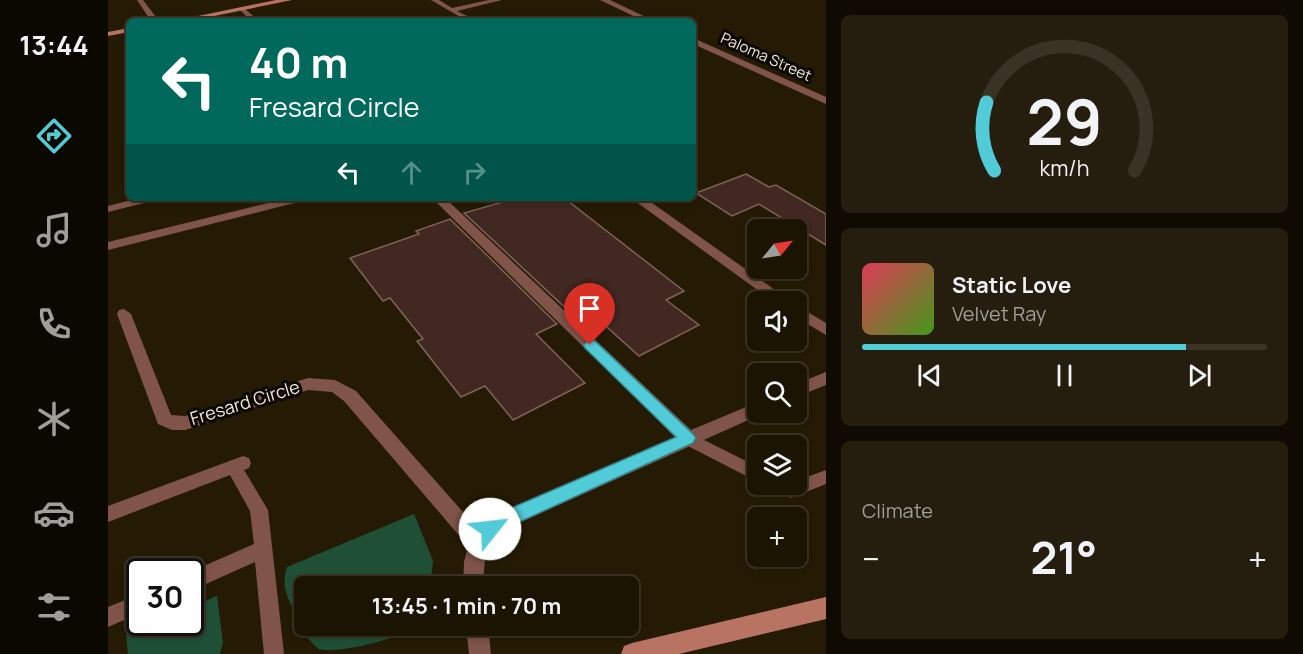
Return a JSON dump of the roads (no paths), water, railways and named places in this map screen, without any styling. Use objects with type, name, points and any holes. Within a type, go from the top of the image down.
[{"type":"main road","points":[[207,18],[288,0]]},
{"type":"main road","points":[[108,34],[126,31]]},
{"type":"main road","points":[[642,653],[826,608]]},
{"type":"street","points":[[604,0],[643,18]]},
{"type":"street","name":"Paloma Street","points":[[696,42],[826,101]]},
{"type":"street","points":[[441,201],[688,438]]},
{"type":"street","points":[[641,201],[769,291]]},
{"type":"street","name":"Fresard Circle","points":[[124,314],[164,419],[172,423],[185,423],[308,384],[335,386],[350,396],[477,542]]},
{"type":"street","points":[[807,317],[826,330]]},
{"type":"street","points":[[807,386],[826,378]]},
{"type":"street","points":[[473,576],[473,557],[477,542],[490,529],[509,518],[747,413]]},
{"type":"street","points":[[478,636],[480,654]]},
{"type":"lane","points":[[141,0],[153,18]]},
{"type":"lane","points":[[434,0],[464,18]]},
{"type":"lane","points":[[451,10],[499,0]]},
{"type":"lane","points":[[242,9],[252,18]]},
{"type":"lane","points":[[108,209],[140,201]]},
{"type":"lane","points":[[108,246],[290,201]]},
{"type":"lane","points":[[688,438],[747,469]]},
{"type":"lane","points":[[108,514],[239,465],[259,510],[261,550],[274,654]]},
{"type":"lane","points":[[807,484],[826,477]]},
{"type":"lane","points":[[204,576],[261,550]]},
{"type":"lane","points":[[108,617],[126,609]]}]
